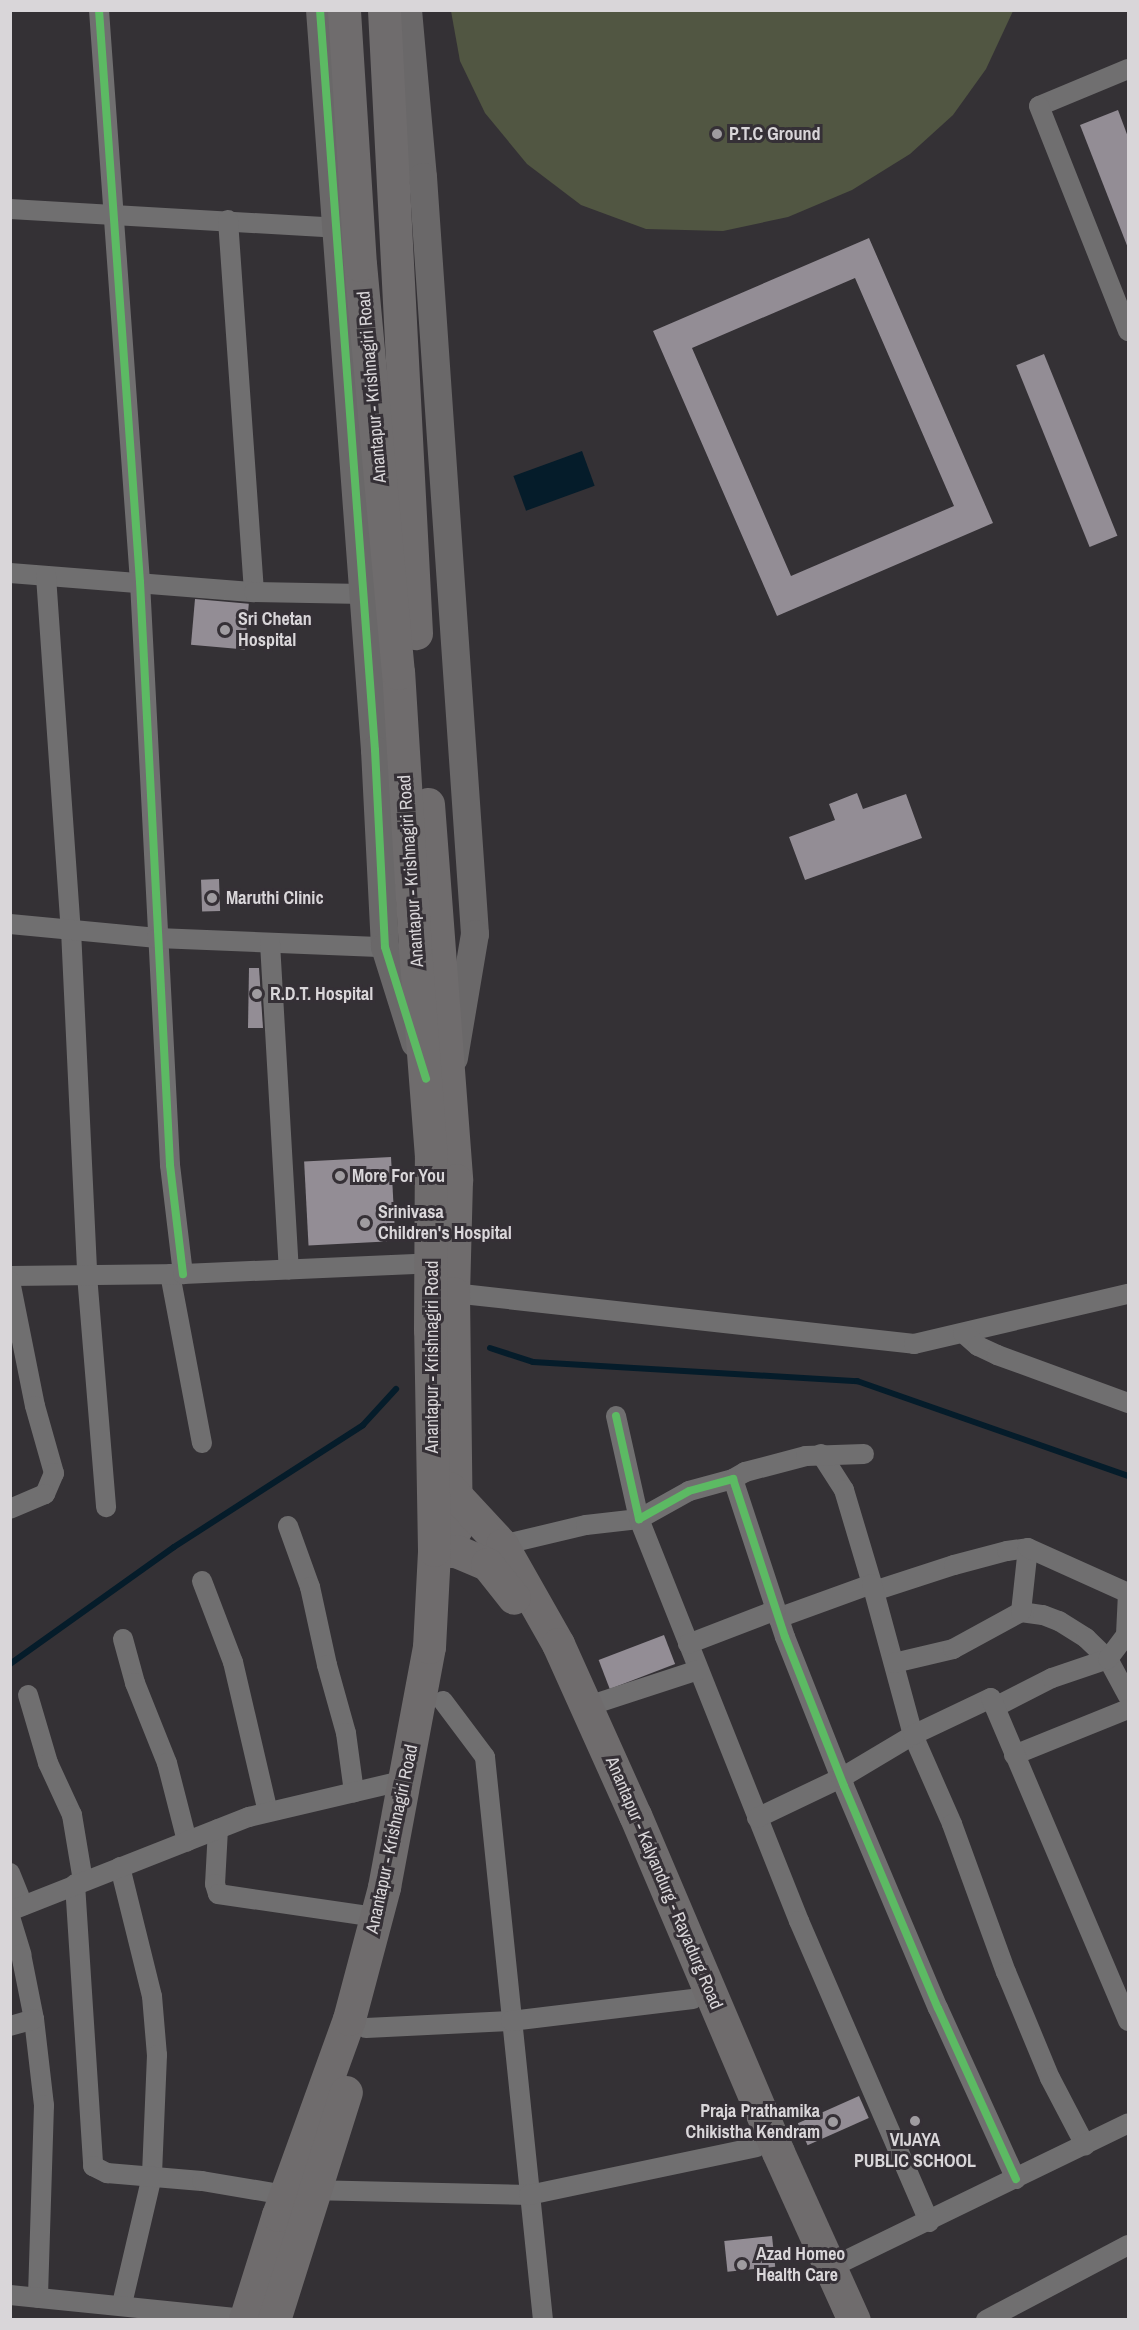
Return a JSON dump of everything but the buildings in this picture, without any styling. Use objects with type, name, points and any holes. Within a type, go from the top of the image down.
[{"type":"highway","name":"Anantapur - Krishnagiri Road","points":[[274,2319],[296,2190],[349,2019],[376,1917],[405,1780],[456,1496],[453,1293],[456,1180],[415,948],[408,673],[360,265],[344,10]]},
{"type":"highway","points":[[384,10],[408,673]]},
{"type":"highway","name":"Anantapur - Krishnagiri Road","points":[[245,2319],[296,2190],[366,2028],[395,1929],[443,1701],[452,1639],[445,1551],[433,1472],[431,1157],[438,1080]]},
{"type":"highway","name":"Anantapur - Kalyandurg - Rayadurg Road","points":[[433,1472],[502,1545],[533,1595],[588,1706],[778,2152],[854,2319]]},
{"type":"highway","name":"Anantapur - Kalyandurg - Rayadurg Road","points":[[445,1551],[487,1564],[509,1589],[571,1712],[830,2319]]},
{"type":"street","points":[[99,10],[140,582],[176,1274],[202,1443]]},
{"type":"street","points":[[320,10],[364,594],[385,947],[438,1080]]},
{"type":"street","points":[[408,10],[423,177],[475,934],[438,1080]]},
{"type":"street","points":[[1128,69],[1039,106],[1128,331]]},
{"type":"street","points":[[10,210],[228,220],[336,228]]},
{"type":"street","points":[[228,220],[254,592]]},
{"type":"street","points":[[10,573],[254,592],[364,594]]},
{"type":"street","points":[[46,576],[71,930],[87,1275],[106,1507]]},
{"type":"street","points":[[10,924],[157,938],[385,947]]},
{"type":"street","points":[[270,943],[289,1269]]},
{"type":"street","points":[[10,1276],[176,1274],[432,1263]]},
{"type":"street","points":[[10,1281],[35,1406],[54,1473],[45,1494],[10,1509]]},
{"type":"street","points":[[453,1293],[914,1344],[1128,1294]]},
{"type":"street","points":[[963,1333],[978,1346],[997,1355],[1128,1403]]},
{"type":"street","points":[[616,1416],[639,1519],[757,1818],[865,2078],[929,2222]]},
{"type":"street","points":[[502,1545],[586,1525],[639,1519],[689,1491],[733,1479],[745,1472],[782,1461],[820,1454],[864,1454]]},
{"type":"street","points":[[820,1454],[844,1490],[913,1735],[952,1824],[1006,1972],[1050,2078],[1085,2145]]},
{"type":"street","points":[[733,1479],[777,1614],[841,1778],[938,2008],[1016,2179]]},
{"type":"street","points":[[288,1526],[310,1587],[327,1665],[346,1733],[354,1792]]},
{"type":"street","points":[[688,1644],[777,1614],[1007,1551],[1028,1548],[1128,1593],[1126,1635],[1108,1659],[1052,1678],[995,1707]]},
{"type":"street","points":[[1021,1612],[1028,1548]]},
{"type":"street","points":[[202,1581],[233,1662],[268,1812]]},
{"type":"street","points":[[894,1663],[954,1649],[1021,1612],[1043,1615],[1059,1621],[1086,1638],[1108,1659],[1128,1696]]},
{"type":"street","points":[[123,1639],[135,1683],[167,1763],[187,1841]]},
{"type":"street","points":[[588,1706],[698,1670]]},
{"type":"street","points":[[28,1695],[48,1763],[72,1815],[79,1883],[92,2163],[100,2171],[296,2190],[529,2195],[756,2147]]},
{"type":"street","points":[[757,1818],[841,1778],[913,1735],[991,1698],[1128,2021]]},
{"type":"street","points":[[443,1701],[485,1757],[543,2319]]},
{"type":"street","points":[[1014,1755],[1128,1709]]},
{"type":"street","points":[[15,1911],[79,1883],[268,1812],[405,1780]]},
{"type":"street","points":[[218,1829],[215,1884],[218,1894],[376,1917]]},
{"type":"street","points":[[120,1867],[152,1996],[156,2031],[152,2176],[122,2304]]},
{"type":"street","points":[[10,1873],[34,2019],[46,2124],[38,2298]]},
{"type":"street","points":[[366,2028],[511,2022],[693,1999]]},
{"type":"street","points":[[10,2025],[34,2019]]},
{"type":"street","points":[[831,2268],[1128,2123]]},
{"type":"street","points":[[986,2319],[1128,2245]]},
{"type":"street","points":[[10,2295],[122,2304],[245,2319]]},
{"type":"green space","name":"P.T.C Ground","points":[[451,10],[1013,11],[986,69],[953,115],[910,154],[852,190],[788,217],[723,231],[646,229],[581,205],[527,164],[485,113],[460,61]]},
{"type":"water","points":[[582,451],[595,486],[526,511],[513,476]]},
{"type":"waterway","points":[[490,1348],[533,1362],[857,1381],[1128,1476]]},
{"type":"waterway","points":[[10,1664],[174,1547],[363,1425],[396,1389]]},
{"type":"cycle path","points":[[99,10],[140,582],[170,1165],[183,1274]]},
{"type":"cycle path","points":[[320,10],[375,750],[385,947],[426,1079]]},
{"type":"cycle path","points":[[616,1416],[639,1519],[689,1491],[733,1479],[785,1637],[844,1786],[938,2008],[1016,2179]]},
{"type":"place","name":"P.T.C Ground","points":[[717,134]]},
{"type":"place","name":"Sri Chetan Hospital","points":[[225,630]]},
{"type":"place","name":"Maruthi Clinic","points":[[212,898]]},
{"type":"place","name":"R.D.T. Hospital","points":[[257,994]]},
{"type":"place","name":"More For You","points":[[340,1176]]},
{"type":"place","name":"Srinivasa Children's Hospital","points":[[365,1223]]},
{"type":"place","name":"VIJAYA PUBLIC SCHOOL","points":[[915,2121]]},
{"type":"place","name":"Praja Prathamika Chikistha Kendram","points":[[833,2122]]},
{"type":"place","name":"Azad Homeo Health Care","points":[[742,2265]]}]
